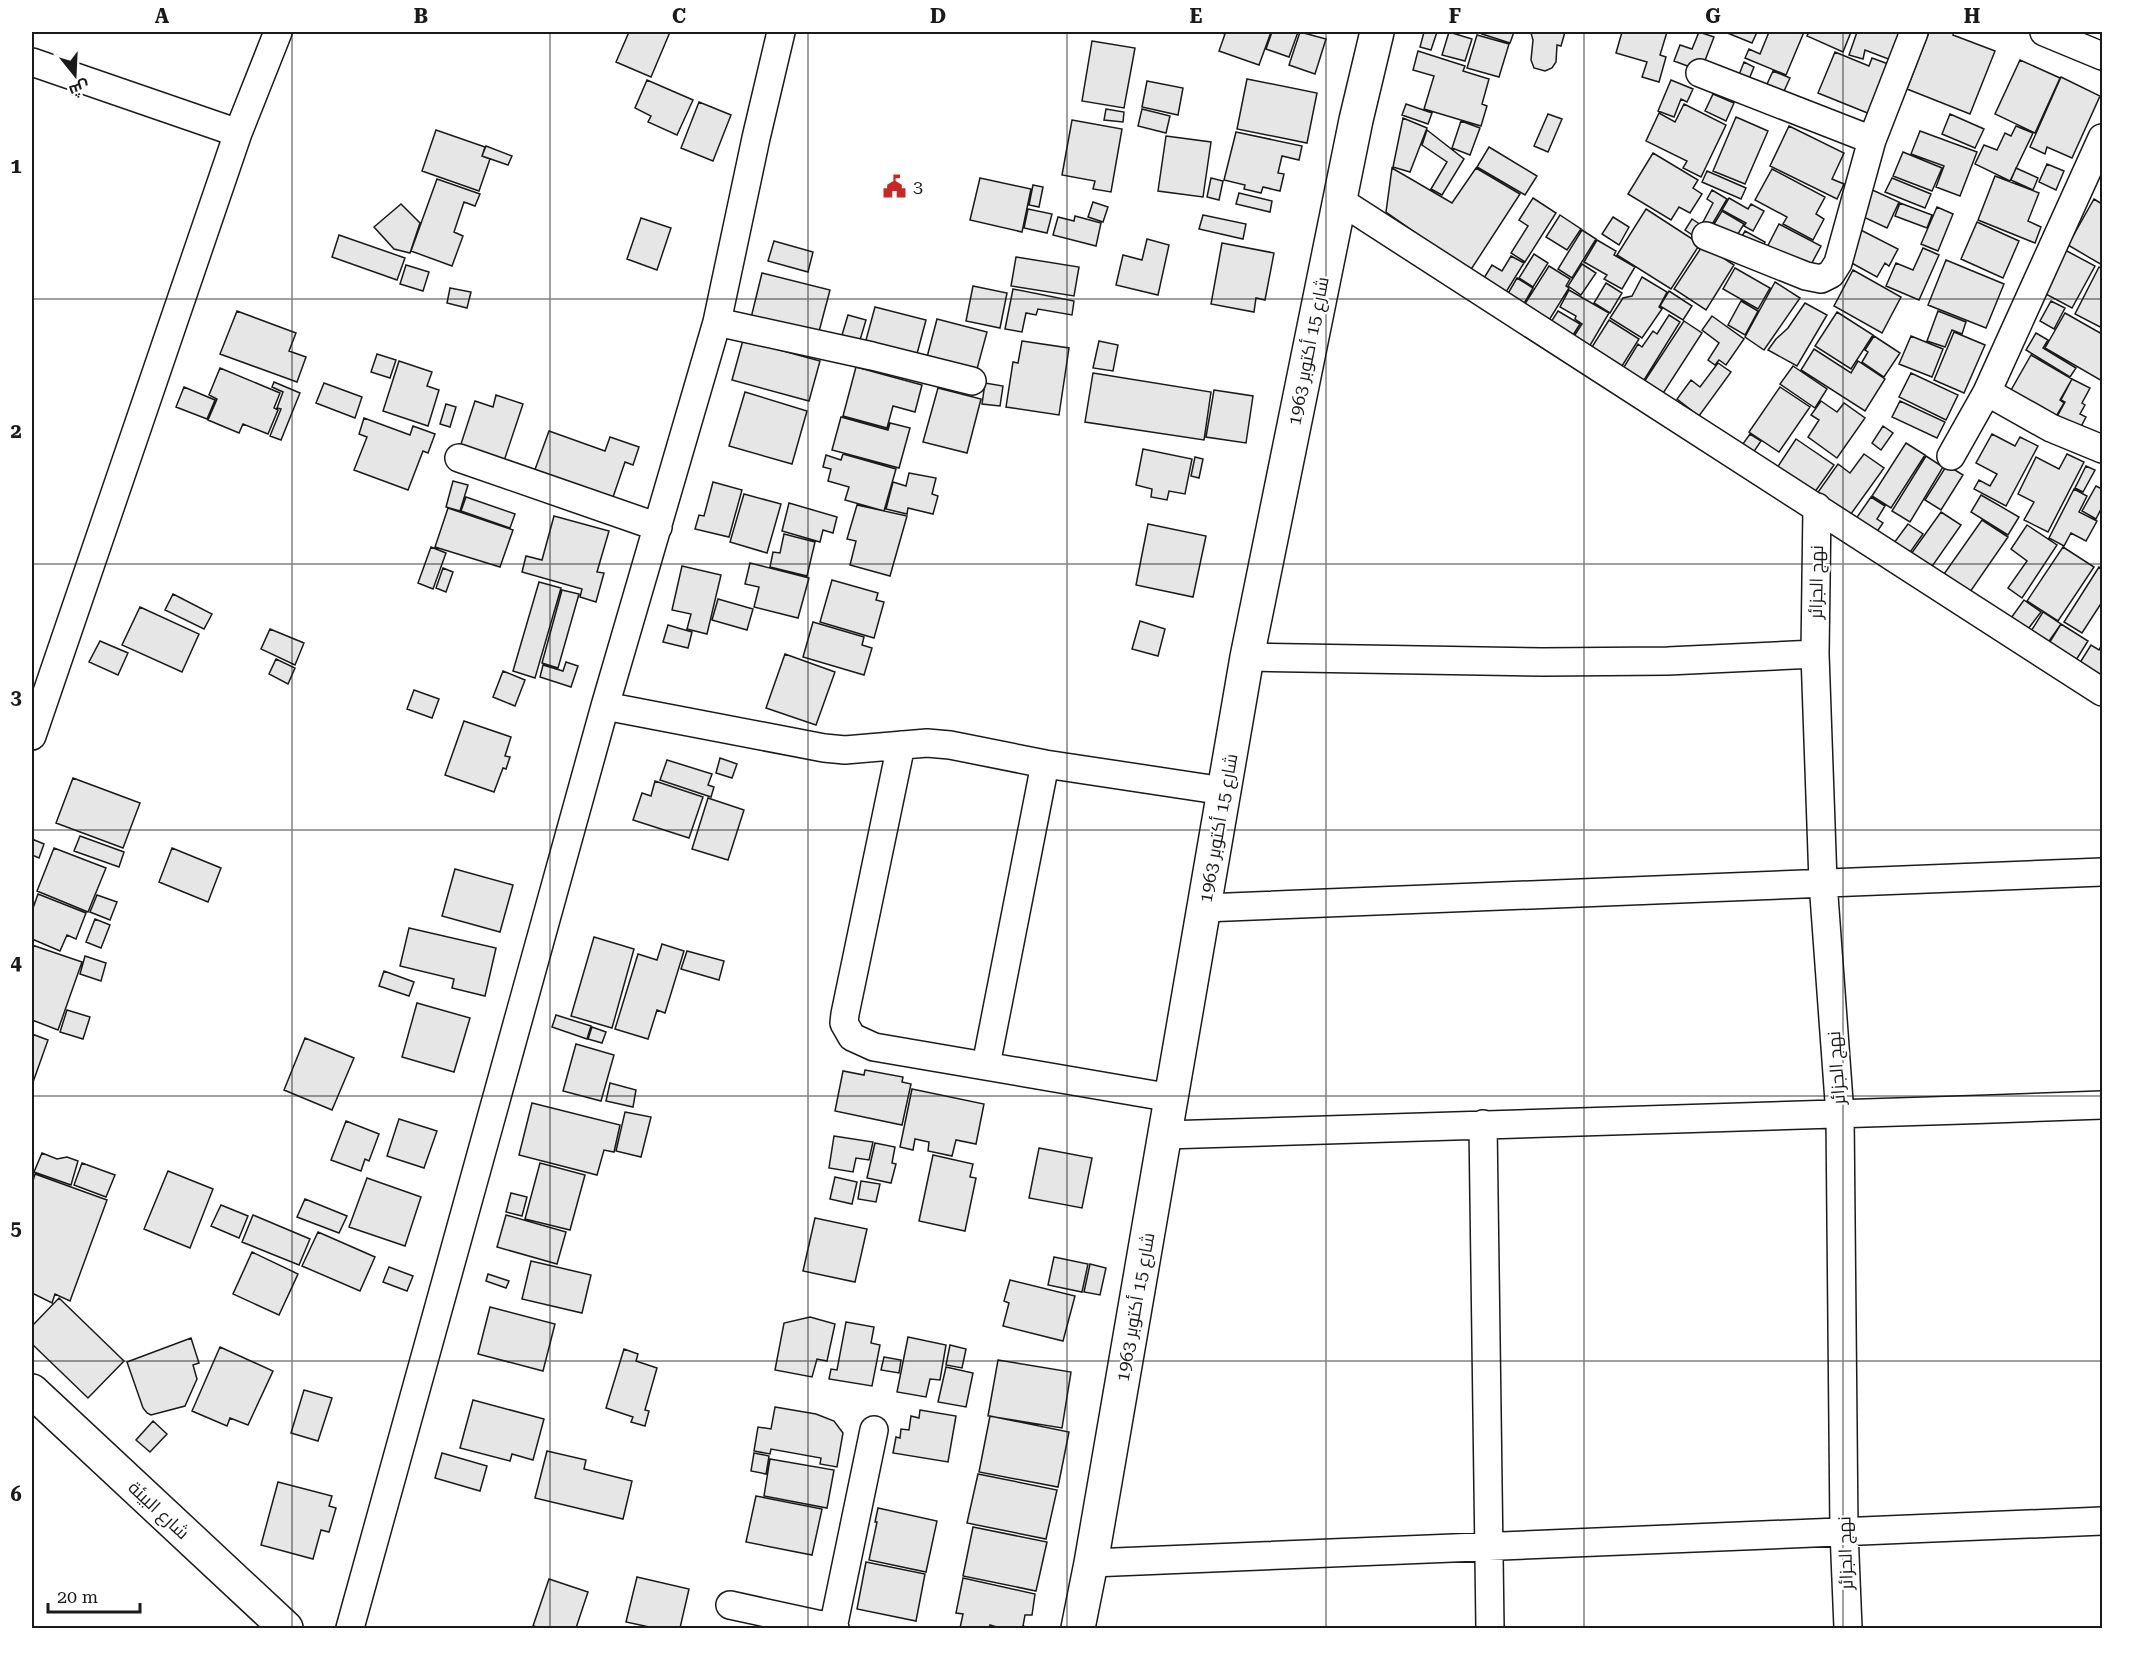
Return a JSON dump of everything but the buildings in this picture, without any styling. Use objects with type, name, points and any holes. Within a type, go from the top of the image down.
[{"type":"street","points":[[32,736],[238,133],[278,32]]},
{"type":"street","points":[[350,1629],[605,705],[717,322],[781,32]]},
{"type":"street","name":"شارع 15 أكتوبر 1963","points":[[1078,1629],[1247,657],[1339,200],[1377,32]]},
{"type":"street","points":[[1706,236],[1806,276],[1826,278],[1838,263],[1872,140],[1914,32]]},
{"type":"street","points":[[2044,32],[2103,56]]},
{"type":"street","points":[[32,62],[238,133]]},
{"type":"street","points":[[1700,73],[1872,140]]},
{"type":"street","points":[[1951,456],[1987,392],[2103,138]]},
{"type":"street","points":[[1339,200],[2103,692]]},
{"type":"street","points":[[717,322],[872,356],[972,381]]},
{"type":"street","points":[[1987,392],[2051,428],[2103,449]]},
{"type":"street","points":[[459,458],[658,527]]},
{"type":"street","name":"نهج الجزائر","points":[[1817,507],[1815,654],[1823,882],[1840,1115],[1844,1531],[1848,1629]]},
{"type":"street","points":[[1247,657],[1543,662],[1668,661],[1815,654]]},
{"type":"street","points":[[605,705],[824,748],[845,750],[927,743],[950,745],[1046,764],[1224,791]]},
{"type":"street","points":[[901,745],[844,1023],[852,1038],[874,1047],[1172,1098]]},
{"type":"street","points":[[986,1065],[1046,764]]},
{"type":"street","points":[[1204,908],[2103,872]]},
{"type":"street","points":[[1165,1135],[2103,1105]]},
{"type":"street","points":[[1483,1124],[1490,1629]]},
{"type":"street","name":"شارع البيئة","points":[[32,1391],[286,1629]]},
{"type":"street","points":[[730,1605],[833,1628],[874,1430]]},
{"type":"street","points":[[1091,1563],[2103,1521]]},
{"type":"place","name":"3","points":[[895,186]]}]
